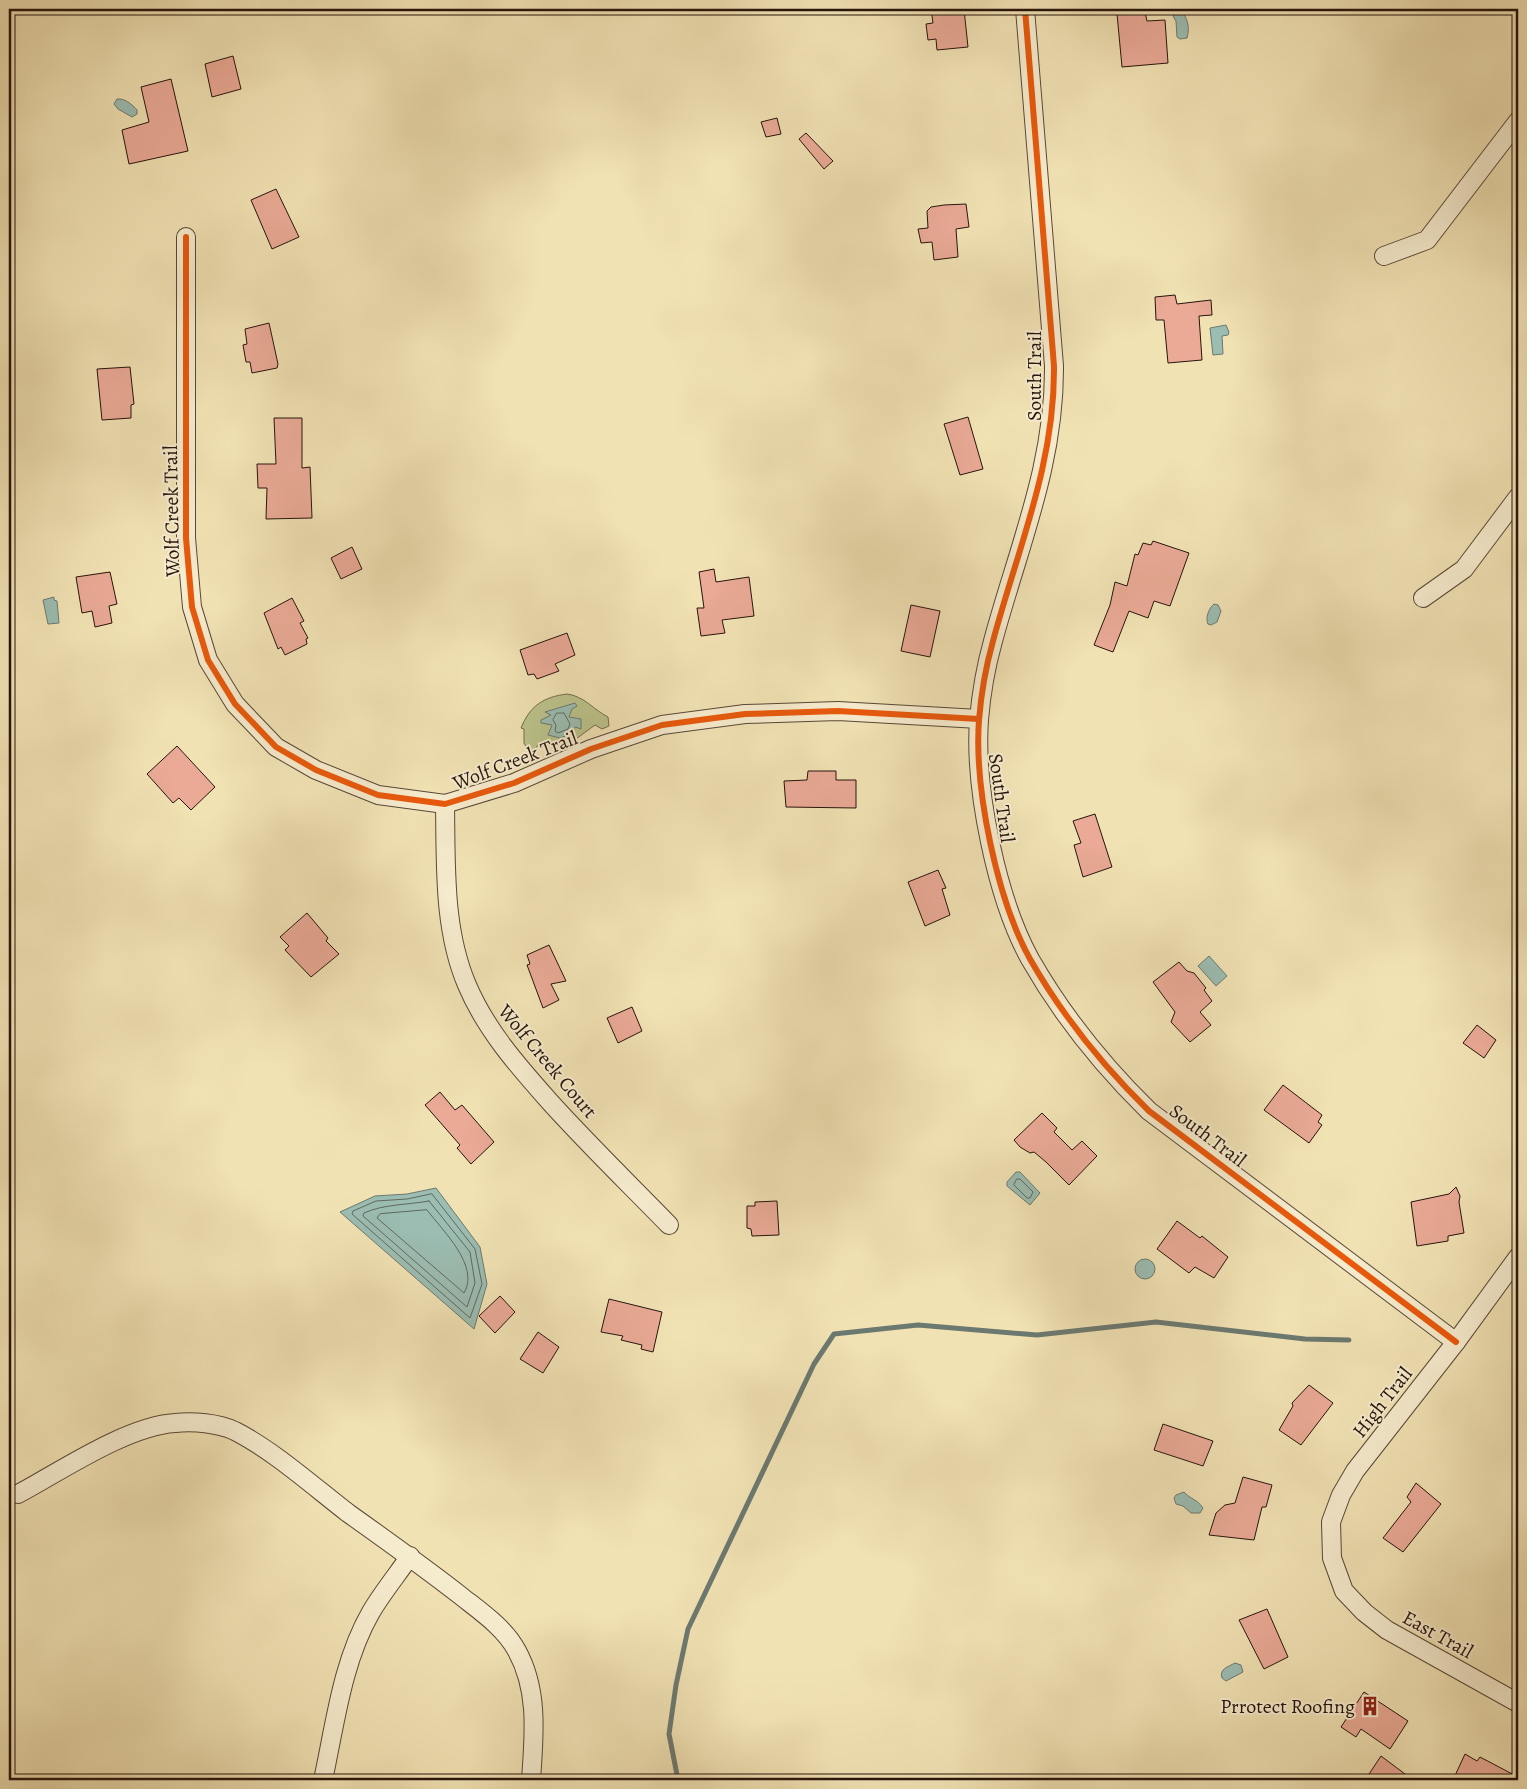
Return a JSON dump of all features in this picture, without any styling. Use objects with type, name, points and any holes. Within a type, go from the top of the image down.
[{"type":"street","name":"South Trail","points":[[1025,9],[1054,366],[1054,404],[1041,480],[992,644],[979,719],[979,747],[986,816],[993,854],[1008,908],[1029,958],[1056,1002],[1118,1081],[1149,1111],[1456,1342]]},
{"type":"street","points":[[1384,256],[1427,240],[1518,121]]},
{"type":"street","name":"Wolf Creek Trail","points":[[186,237],[186,560],[192,607],[208,660],[235,704],[276,747],[316,770],[378,795],[445,804],[514,783],[591,748],[662,725],[746,714],[838,711],[979,719]]},
{"type":"street","points":[[1423,598],[1464,569],[1518,497]]},
{"type":"street","name":"Wolf Creek Court","points":[[445,804],[448,902],[455,944],[466,983],[482,1016],[501,1045],[531,1081],[670,1225]]},
{"type":"street","name":"High Trail","points":[[1344,1591],[1332,1558],[1331,1522],[1341,1494],[1355,1470],[1456,1342],[1518,1257]]},
{"type":"street","points":[[18,1494],[112,1443],[148,1427],[175,1422],[204,1424],[233,1431],[262,1448],[410,1556],[493,1621],[517,1650],[530,1684],[534,1712],[531,1780]]},
{"type":"street","points":[[322,1780],[346,1675],[356,1643],[370,1612],[410,1556]]},
{"type":"street","name":"East Trail","points":[[1344,1591],[1364,1612],[1387,1630],[1518,1703]]},
{"type":"green space","points":[[567,694],[579,697],[608,717],[609,726],[602,729],[595,725],[576,739],[558,745],[539,743],[535,750],[528,750],[524,743],[524,729],[521,728],[533,708],[551,697]]},
{"type":"water","points":[[1180,10],[1187,19],[1188,30],[1187,38],[1180,39],[1177,37],[1176,21],[1173,16]]},
{"type":"water","points":[[117,99],[122,99],[130,104],[137,110],[137,114],[132,117],[118,109],[114,104]]},
{"type":"water","points":[[1226,325],[1229,332],[1228,335],[1222,336],[1223,354],[1213,355],[1210,328]]},
{"type":"water","points":[[54,597],[54,600],[57,601],[59,623],[48,624],[43,600]]},
{"type":"water","points":[[1214,604],[1218,605],[1221,611],[1217,622],[1211,625],[1207,622],[1207,616]]},
{"type":"water","points":[[575,703],[577,706],[572,709],[569,717],[581,719],[581,729],[575,727],[571,734],[560,738],[548,735],[552,725],[541,723],[541,720],[551,715],[545,712]]},
{"type":"water","points":[[1209,956],[1227,976],[1216,986],[1198,966]]},
{"type":"water","points":[[1016,1172],[1020,1172],[1040,1193],[1030,1205],[1007,1186],[1007,1182]]},
{"type":"water","points":[[436,1188],[480,1247],[487,1284],[474,1329],[340,1212],[375,1196],[407,1194]]},
{"type":"water","points":[[1145,1259],[1152,1262],[1155,1269],[1152,1276],[1145,1279],[1138,1276],[1135,1269],[1138,1262]]},
{"type":"water","points":[[1184,1492],[1203,1508],[1200,1513],[1191,1513],[1183,1506],[1176,1504],[1174,1498],[1176,1495]]},
{"type":"water","points":[[1235,1663],[1241,1665],[1243,1672],[1226,1681],[1222,1678],[1222,1672]]},
{"type":"building","points":[[931,9],[964,9],[968,47],[937,50],[936,39],[928,40],[926,24],[933,23]]},
{"type":"building","points":[[1145,12],[1147,21],[1165,20],[1168,63],[1122,67],[1117,14]]},
{"type":"building","points":[[233,56],[241,89],[212,97],[205,64]]},
{"type":"building","points":[[171,79],[188,151],[129,164],[122,130],[149,122],[141,87]]},
{"type":"building","points":[[777,118],[781,134],[766,137],[761,122]]},
{"type":"building","points":[[806,133],[833,161],[824,169],[799,139]]},
{"type":"building","points":[[276,189],[299,237],[272,249],[251,200]]},
{"type":"building","points":[[966,204],[969,227],[956,229],[958,257],[934,260],[932,242],[921,243],[918,229],[928,228],[927,211],[931,207]]},
{"type":"building","points":[[1175,295],[1177,304],[1211,300],[1212,315],[1199,316],[1202,360],[1168,363],[1164,320],[1156,320],[1155,297]]},
{"type":"building","points":[[269,323],[278,364],[277,368],[252,373],[250,362],[246,362],[243,345],[247,344],[245,329]]},
{"type":"building","points":[[130,367],[134,404],[131,405],[131,418],[102,420],[97,369]]},
{"type":"building","points":[[968,417],[983,469],[960,475],[944,424]]},
{"type":"building","points":[[274,418],[302,418],[302,468],[310,467],[312,518],[266,519],[267,488],[258,488],[257,464],[276,464]]},
{"type":"building","points":[[1153,541],[1189,553],[1170,606],[1154,601],[1148,618],[1129,611],[1113,652],[1094,645],[1110,605],[1115,582],[1127,586],[1135,554],[1138,555],[1143,543],[1151,545]]},
{"type":"building","points":[[352,547],[362,569],[341,579],[331,558]]},
{"type":"building","points":[[714,569],[716,582],[749,577],[754,616],[722,620],[725,633],[701,636],[697,608],[704,608],[699,572]]},
{"type":"building","points":[[110,572],[117,604],[109,606],[112,623],[95,627],[92,611],[82,613],[76,577]]},
{"type":"building","points":[[292,598],[304,621],[300,623],[308,638],[306,639],[307,644],[285,655],[281,647],[278,649],[264,613]]},
{"type":"building","points":[[911,605],[940,611],[930,657],[901,651]]},
{"type":"building","points":[[567,633],[575,655],[555,664],[559,671],[537,679],[534,674],[528,675],[520,650]]},
{"type":"building","points":[[177,746],[215,787],[191,810],[179,798],[173,803],[147,774]]},
{"type":"building","points":[[808,771],[836,771],[836,780],[856,780],[856,808],[786,807],[784,781],[807,780]]},
{"type":"building","points":[[1095,814],[1112,867],[1083,877],[1074,845],[1081,843],[1073,821]]},
{"type":"building","points":[[938,870],[946,888],[942,889],[950,915],[925,926],[908,882]]},
{"type":"building","points":[[307,913],[328,938],[326,941],[339,954],[311,977],[285,950],[289,946],[280,937]]},
{"type":"building","points":[[549,945],[566,981],[551,984],[559,1000],[543,1008],[527,965],[530,964],[527,955]]},
{"type":"building","points":[[1179,962],[1187,971],[1194,973],[1206,988],[1204,990],[1212,1001],[1200,1012],[1211,1025],[1190,1042],[1171,1022],[1175,1012],[1153,982]]},
{"type":"building","points":[[632,1007],[642,1031],[618,1043],[607,1018]]},
{"type":"building","points":[[1477,1025],[1496,1040],[1484,1058],[1463,1043]]},
{"type":"building","points":[[1283,1085],[1322,1115],[1318,1122],[1322,1125],[1309,1143],[1264,1110]]},
{"type":"building","points":[[440,1092],[455,1110],[462,1105],[494,1142],[471,1164],[457,1148],[460,1145],[425,1105]]},
{"type":"building","points":[[1042,1113],[1057,1128],[1054,1132],[1072,1150],[1082,1141],[1097,1156],[1069,1185],[1034,1152],[1030,1153],[1020,1147],[1014,1140]]},
{"type":"building","points":[[1456,1187],[1460,1196],[1459,1202],[1464,1233],[1448,1236],[1448,1241],[1417,1246],[1411,1202],[1449,1194]]},
{"type":"building","points":[[777,1201],[779,1235],[752,1236],[751,1229],[747,1228],[747,1206],[755,1206],[755,1202]]},
{"type":"building","points":[[1177,1221],[1200,1238],[1202,1236],[1228,1257],[1214,1278],[1195,1267],[1189,1273],[1157,1249]]},
{"type":"building","points":[[500,1296],[515,1312],[495,1333],[479,1316]]},
{"type":"building","points":[[609,1299],[662,1312],[653,1352],[641,1349],[642,1345],[621,1340],[623,1336],[601,1332]]},
{"type":"building","points":[[538,1332],[559,1347],[543,1373],[520,1359]]},
{"type":"building","points":[[1309,1385],[1333,1403],[1301,1445],[1279,1430],[1293,1406],[1292,1403]]},
{"type":"building","points":[[1163,1424],[1213,1441],[1203,1466],[1154,1450]]},
{"type":"building","points":[[1243,1477],[1272,1485],[1266,1507],[1262,1507],[1254,1540],[1209,1535],[1216,1513],[1225,1505],[1235,1503]]},
{"type":"building","points":[[1416,1483],[1441,1504],[1403,1552],[1383,1538],[1411,1502],[1407,1497]]},
{"type":"building","points":[[1267,1609],[1288,1657],[1264,1669],[1239,1620]]},
{"type":"building","name":"Prrotect Roofing","points":[[1364,1692],[1408,1721],[1390,1749],[1361,1729],[1356,1737],[1341,1727]]},
{"type":"building","points":[[1465,1754],[1477,1761],[1480,1757],[1518,1777],[1518,1780],[1453,1780]]},
{"type":"building","points":[[1381,1756],[1413,1780],[1365,1780]]},
{"type":"waterway","points":[[678,1780],[669,1734],[676,1685],[688,1629],[814,1364],[834,1334],[918,1325],[1037,1335],[1156,1322],[1305,1339],[1349,1340]]},
{"type":"cycle path","points":[[1025,9],[1054,366],[1053,402],[1042,472],[990,651],[979,720],[978,748],[984,810],[990,843],[1007,906],[1018,934],[1042,980],[1084,1039],[1149,1111],[1456,1342]]},
{"type":"cycle path","points":[[186,237],[186,538],[192,607],[208,660],[235,704],[276,747],[316,770],[378,795],[445,804],[514,783],[591,749],[662,725],[745,714],[838,711],[979,719]]},
{"type":"place","name":"Prrotect Roofing","points":[[1370,1706]]}]
